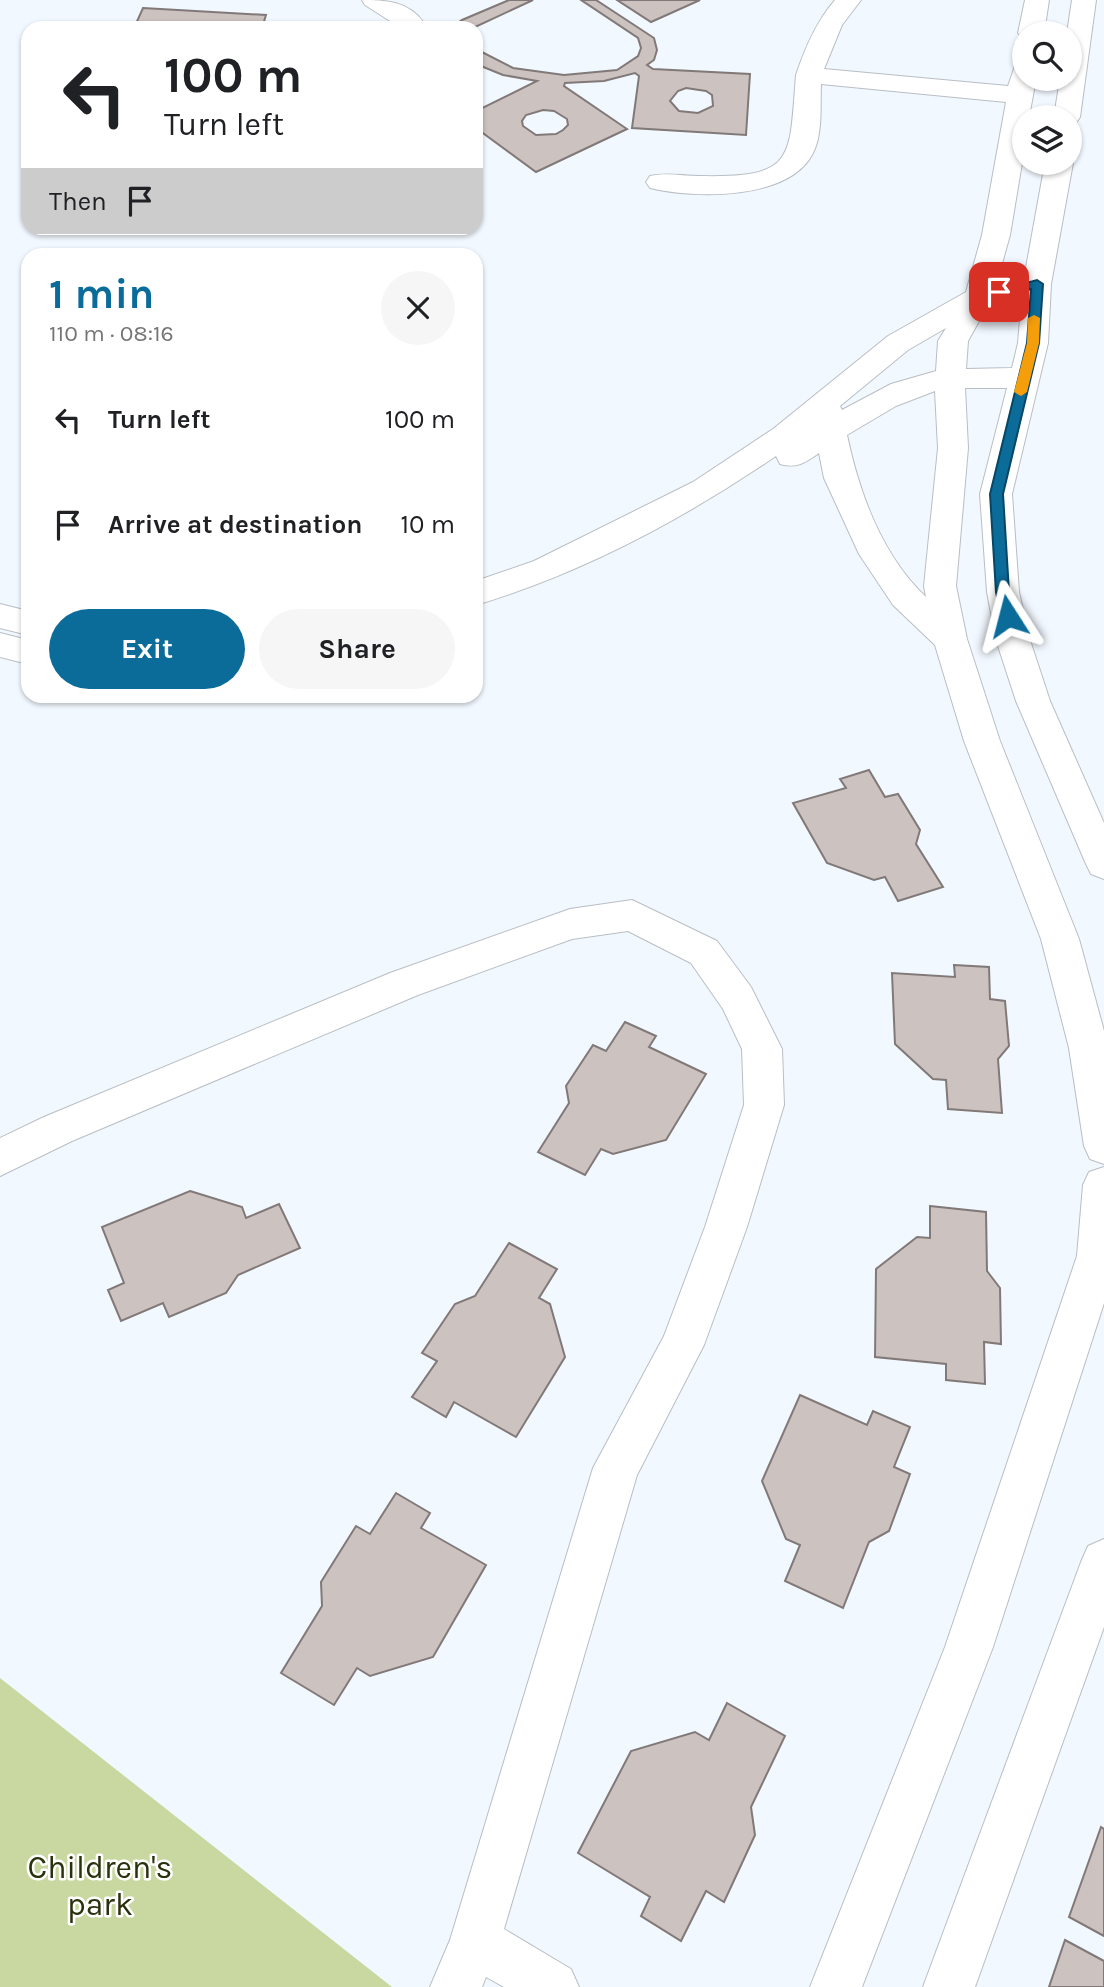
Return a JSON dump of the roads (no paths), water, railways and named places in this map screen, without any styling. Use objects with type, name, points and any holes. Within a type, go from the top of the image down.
[{"type":"street","points":[[374,0],[408,21]]},
{"type":"street","points":[[660,182],[730,185],[761,180],[789,167],[801,152],[809,75],[817,48],[833,15],[849,0]]},
{"type":"street","points":[[1033,21],[1037,0]]},
{"type":"street","points":[[1070,105],[1084,0]]},
{"type":"street","points":[[809,75],[1012,83]]},
{"type":"street","points":[[1020,91],[996,235],[979,296],[953,341],[950,380],[953,448],[940,586],[950,639],[982,741],[1060,939],[1089,1048],[1104,1146]]},
{"type":"street","points":[[1057,175],[1037,284],[1033,343],[996,494],[1003,592],[1013,640],[1033,701],[1104,864]]},
{"type":"street","points":[[483,617],[546,595],[706,515],[828,417],[898,343],[979,296],[1037,284]]},
{"type":"street","points":[[483,591],[546,569],[704,490],[784,436],[828,417],[918,385],[950,380],[1024,378]]},
{"type":"street","points":[[828,417],[840,478],[870,545],[905,597],[950,639]]},
{"type":"street","points":[[0,616],[21,621]]},
{"type":"street","points":[[0,645],[21,650]]},
{"type":"street","points":[[0,1158],[58,1129],[404,984],[570,924],[632,915],[704,952],[737,998],[762,1049],[764,1105],[726,1227],[682,1345],[616,1468],[475,1941],[456,1987]]},
{"type":"street","points":[[836,1987],[974,1634],[1098,1256],[1104,1185]]},
{"type":"street","points":[[949,1987],[1104,1562]]},
{"type":"street","points":[[475,1941],[553,1987]]},
{"type":"park label","name":"Children's park","points":[[100,1886]]}]
